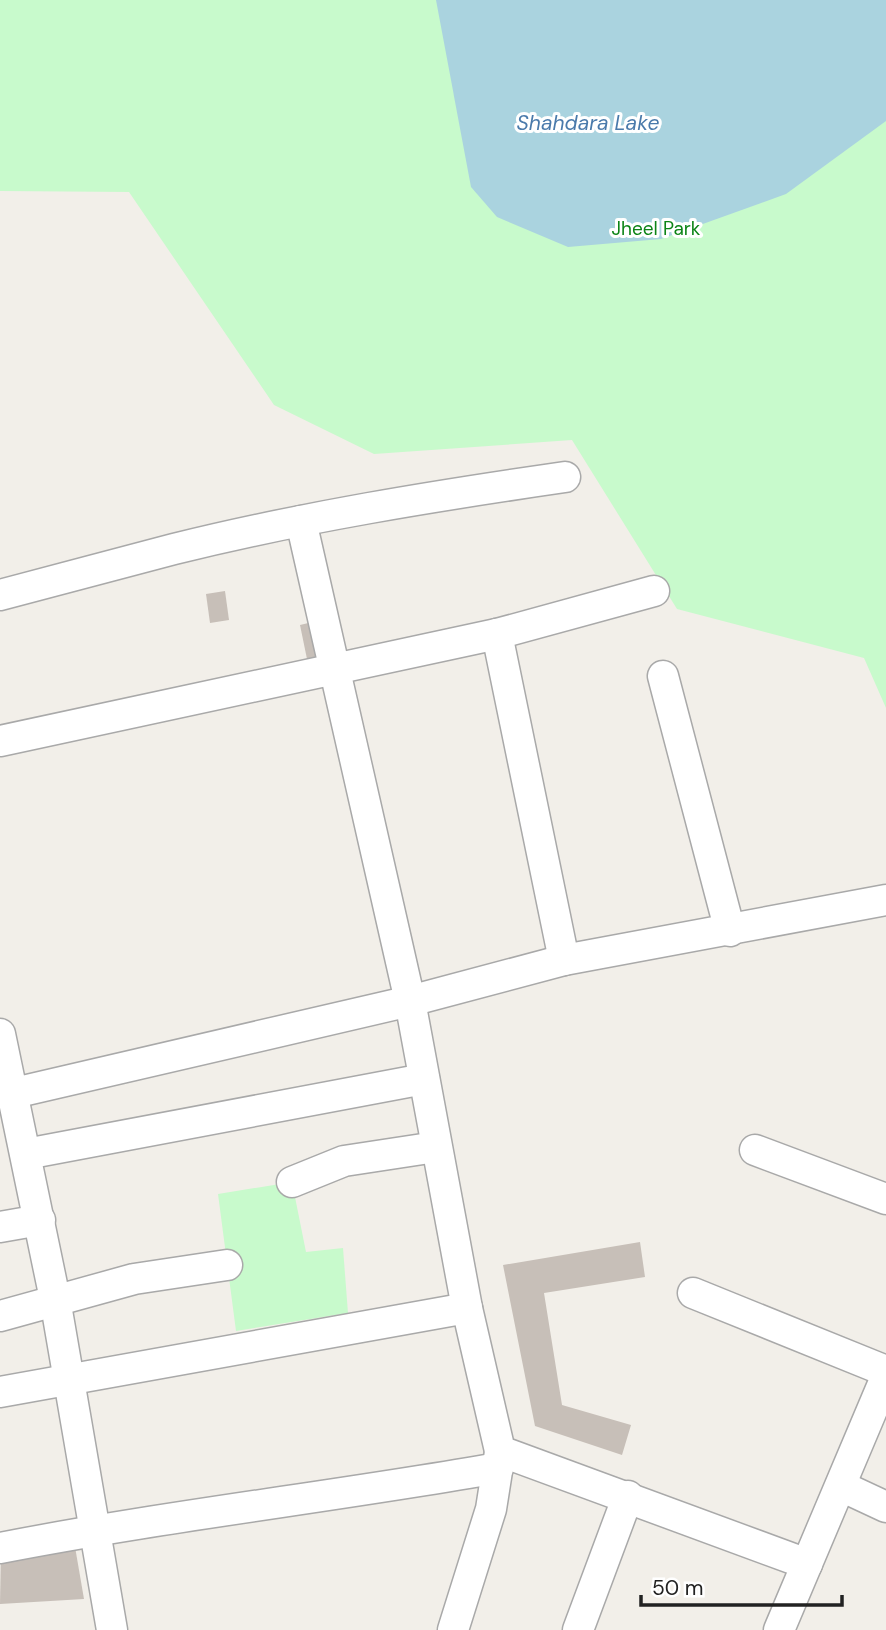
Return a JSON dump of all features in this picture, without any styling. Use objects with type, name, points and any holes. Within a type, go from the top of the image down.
[{"type":"street","points":[[0,595],[177,548],[301,522],[428,497],[565,477]]},
{"type":"street","points":[[301,522],[410,1001],[467,1308],[499,1460],[491,1509],[453,1630]]},
{"type":"street","points":[[0,741],[497,634],[654,591]]},
{"type":"street","points":[[497,634],[564,960]]},
{"type":"street","points":[[663,676],[730,931]]},
{"type":"street","points":[[14,1093],[410,1001],[564,960],[886,900]]},
{"type":"street","points":[[0,1034],[55,1299],[112,1630]]},
{"type":"street","points":[[26,1154],[424,1079]]},
{"type":"street","points":[[292,1182],[344,1161],[436,1147]]},
{"type":"street","points":[[755,1150],[886,1199]]},
{"type":"street","points":[[0,1227],[40,1220]]},
{"type":"street","points":[[0,1316],[134,1279],[228,1265]]},
{"type":"street","points":[[693,1293],[886,1371]]},
{"type":"street","points":[[0,1392],[467,1308]]},
{"type":"street","points":[[779,1630],[886,1377]]},
{"type":"street","points":[[0,1548],[94,1529],[344,1494],[499,1460],[628,1496],[807,1564]]},
{"type":"street","points":[[841,1486],[886,1507]]},
{"type":"street","points":[[578,1630],[628,1496]]},
{"type":"green space","name":"Jheel Park","points":[[0,0],[886,0],[886,708],[864,658],[677,609],[572,440],[374,454],[274,405],[129,192],[0,191]]},
{"type":"green space","points":[[292,1182],[306,1252],[343,1248],[348,1313],[236,1331],[218,1194]]},
{"type":"water","name":"Shahdara Lake","points":[[436,0],[886,0],[886,121],[786,194],[661,239],[568,247],[497,217],[471,187]]},
{"type":"building","points":[[225,591],[229,620],[210,623],[206,594]]},
{"type":"building","points":[[321,620],[329,655],[307,659],[300,625]]},
{"type":"building","points":[[640,1242],[645,1277],[544,1293],[562,1405],[631,1425],[622,1455],[535,1426],[503,1265]]},
{"type":"building","points":[[74,1541],[84,1599],[0,1604],[1,1549]]}]
